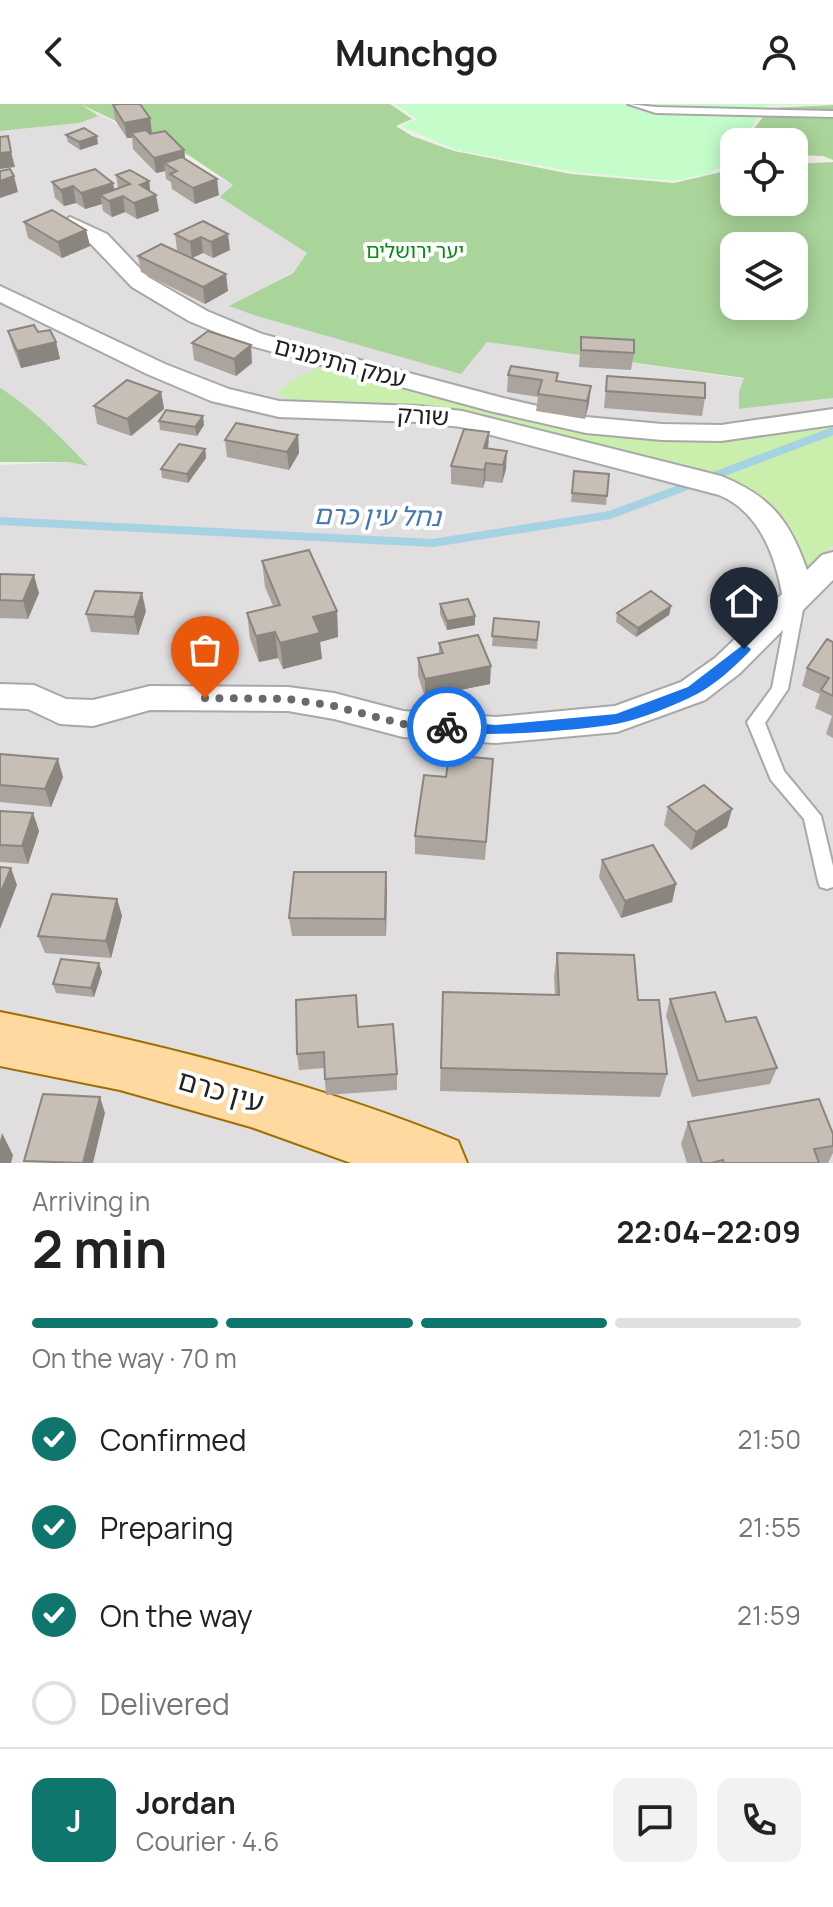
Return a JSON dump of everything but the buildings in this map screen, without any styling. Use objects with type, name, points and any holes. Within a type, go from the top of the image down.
[{"type":"main road","name":"עין כרם","points":[[0,1039],[120,1063],[251,1099],[436,1163]]},
{"type":"street","name":"עמק התימנים","points":[[70,224],[99,239],[140,282],[198,316],[253,339],[468,397],[586,425],[662,432],[721,433],[833,417]]},
{"type":"street","name":"שורק","points":[[0,293],[156,369],[220,395],[279,409],[418,414],[462,419],[711,482],[744,496],[765,516],[793,567],[798,596]]},
{"type":"street","points":[[0,696],[34,697],[60,711],[93,713],[150,698],[288,699],[334,706],[403,724],[496,730],[617,719],[693,691],[727,666],[833,562]]},
{"type":"lane","points":[[633,104],[656,110],[833,114]]},
{"type":"lane","points":[[798,596],[780,689],[756,722],[777,775],[812,816],[827,881]]},
{"type":"shaded area","points":[[74,104],[233,185],[221,197],[307,253],[293,272],[230,306],[460,373],[487,342],[745,379],[739,409],[833,398],[833,1163],[0,1163],[0,465],[68,462],[86,466],[0,388],[0,131],[79,123]]},
{"type":"green space","name":"יער ירושלים","points":[[0,104],[390,104],[412,119],[396,126],[412,136],[454,151],[571,174],[674,183],[720,172],[720,216],[808,216],[808,163],[833,162],[833,398],[739,409],[739,392],[744,378],[487,342],[461,374],[229,306],[293,273],[307,253],[220,197],[233,185],[190,156],[82,105],[98,116],[79,123],[0,131]]},
{"type":"green space","points":[[394,104],[824,104],[767,106],[750,128],[720,128],[720,168],[673,181],[575,172],[456,150],[400,126],[417,119]]},
{"type":"green space","points":[[833,105],[833,160],[808,155],[808,128],[755,128],[770,108]]},
{"type":"green space","points":[[319,367],[609,434],[707,442],[833,426],[833,545],[809,569],[792,540],[753,493],[460,413],[306,403],[276,395],[290,381]]},
{"type":"green space","points":[[0,388],[35,414],[88,466],[68,462],[0,462]]},
{"type":"waterway","name":"נחל עין כרם","points":[[0,521],[433,543],[610,515],[833,431]]},
{"type":"way so far","points":[[205,698],[288,699],[334,706],[403,724],[447,727]]},
{"type":"route","points":[[447,727],[496,730],[617,719],[693,691],[744,649]]}]
